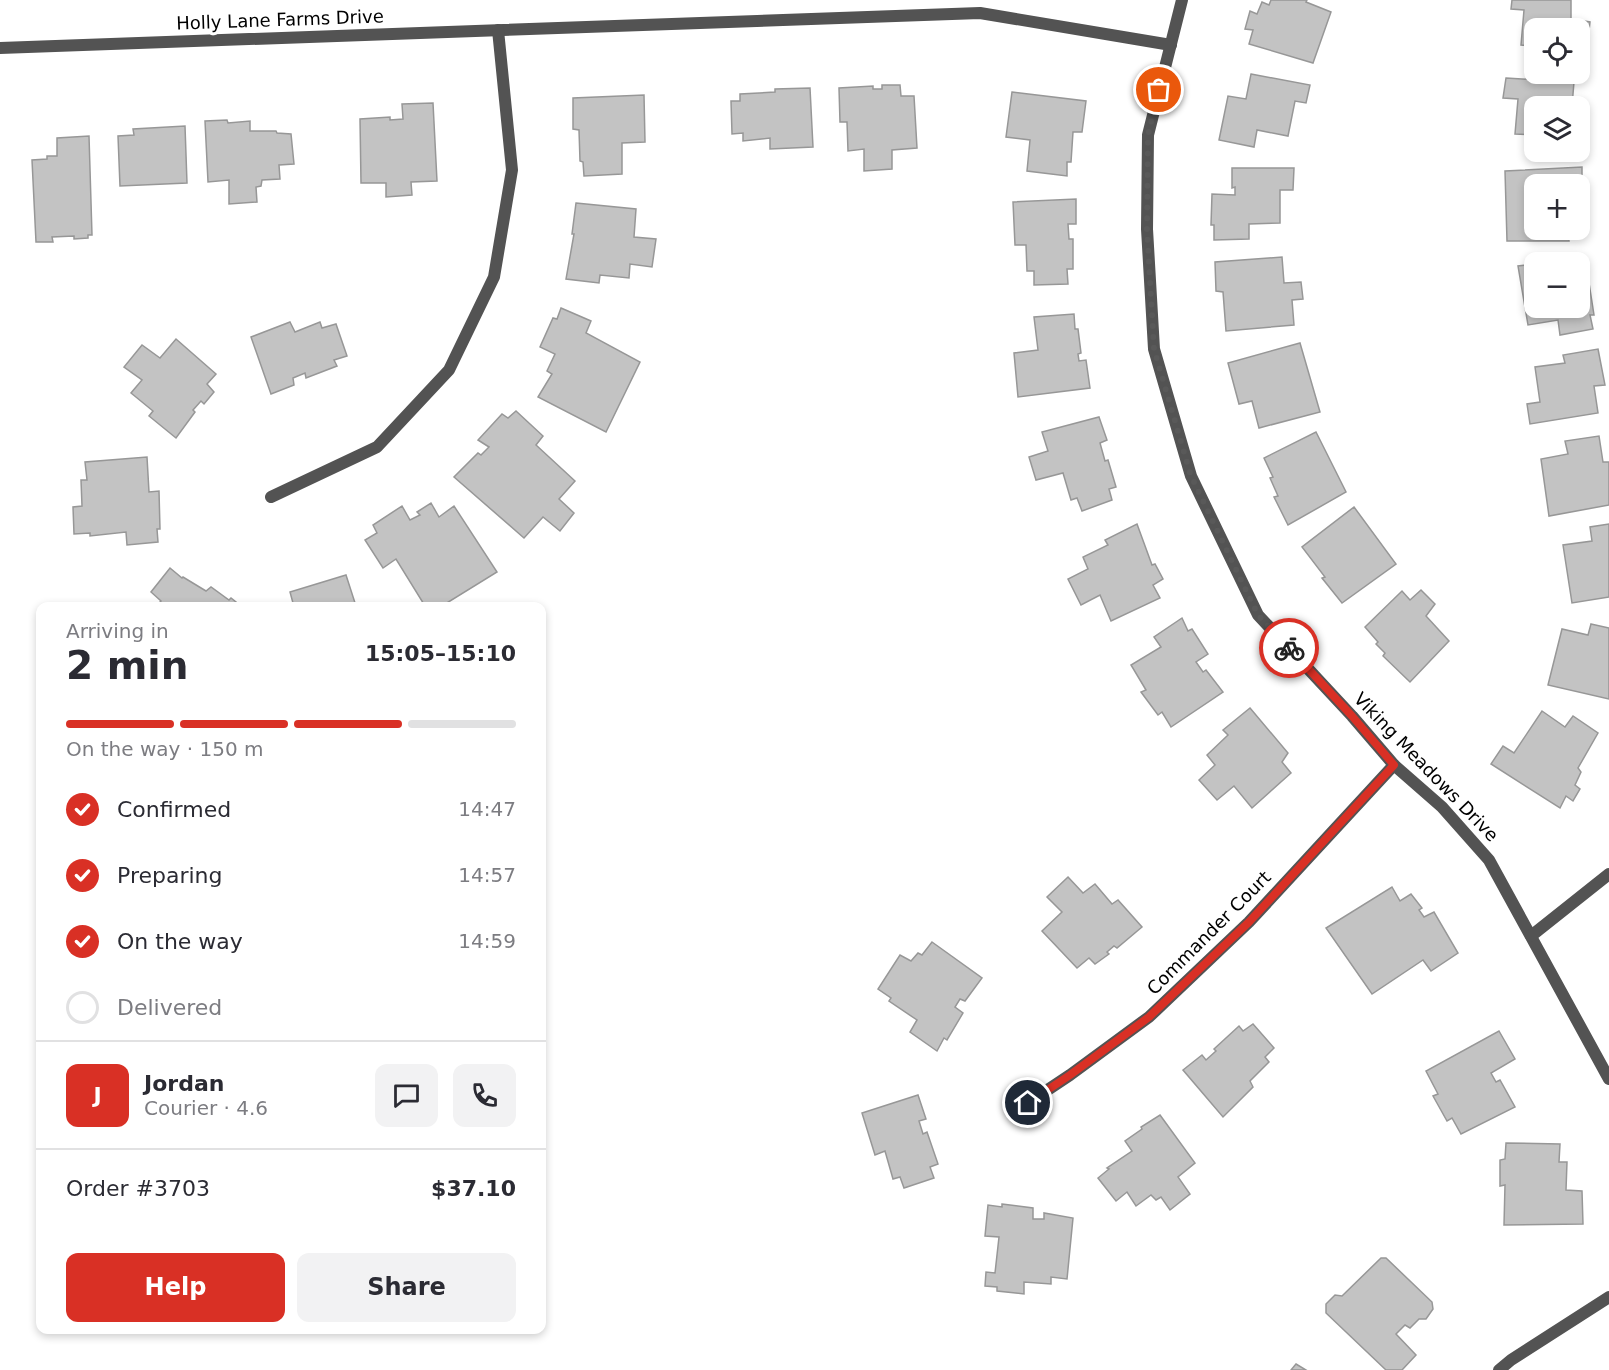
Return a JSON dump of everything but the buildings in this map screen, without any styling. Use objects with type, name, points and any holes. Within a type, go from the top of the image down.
[{"type":"street","name":"Viking Meadows Drive","points":[[1182,0],[1148,135],[1147,229],[1154,349],[1191,476],[1258,615],[1394,765],[1442,807],[1489,860],[1609,1079]]},
{"type":"street","name":"Holly Lane Farms Drive","points":[[0,48],[980,13],[1171,45]]},
{"type":"street","points":[[271,497],[377,447],[449,370],[494,277],[512,170],[498,30]]},
{"type":"street","name":"Commander Court","points":[[1028,1103],[1149,1017],[1249,922],[1394,765]]},
{"type":"street","points":[[1531,936],[1609,874]]},
{"type":"street","points":[[1499,1370],[1609,1297]]},
{"type":"way so far","points":[[1159,90],[1148,135],[1147,229],[1154,349],[1191,476],[1258,615],[1289,648]]},
{"type":"route","points":[[1028,1103],[1149,1017],[1249,922],[1394,765],[1289,648]]}]
